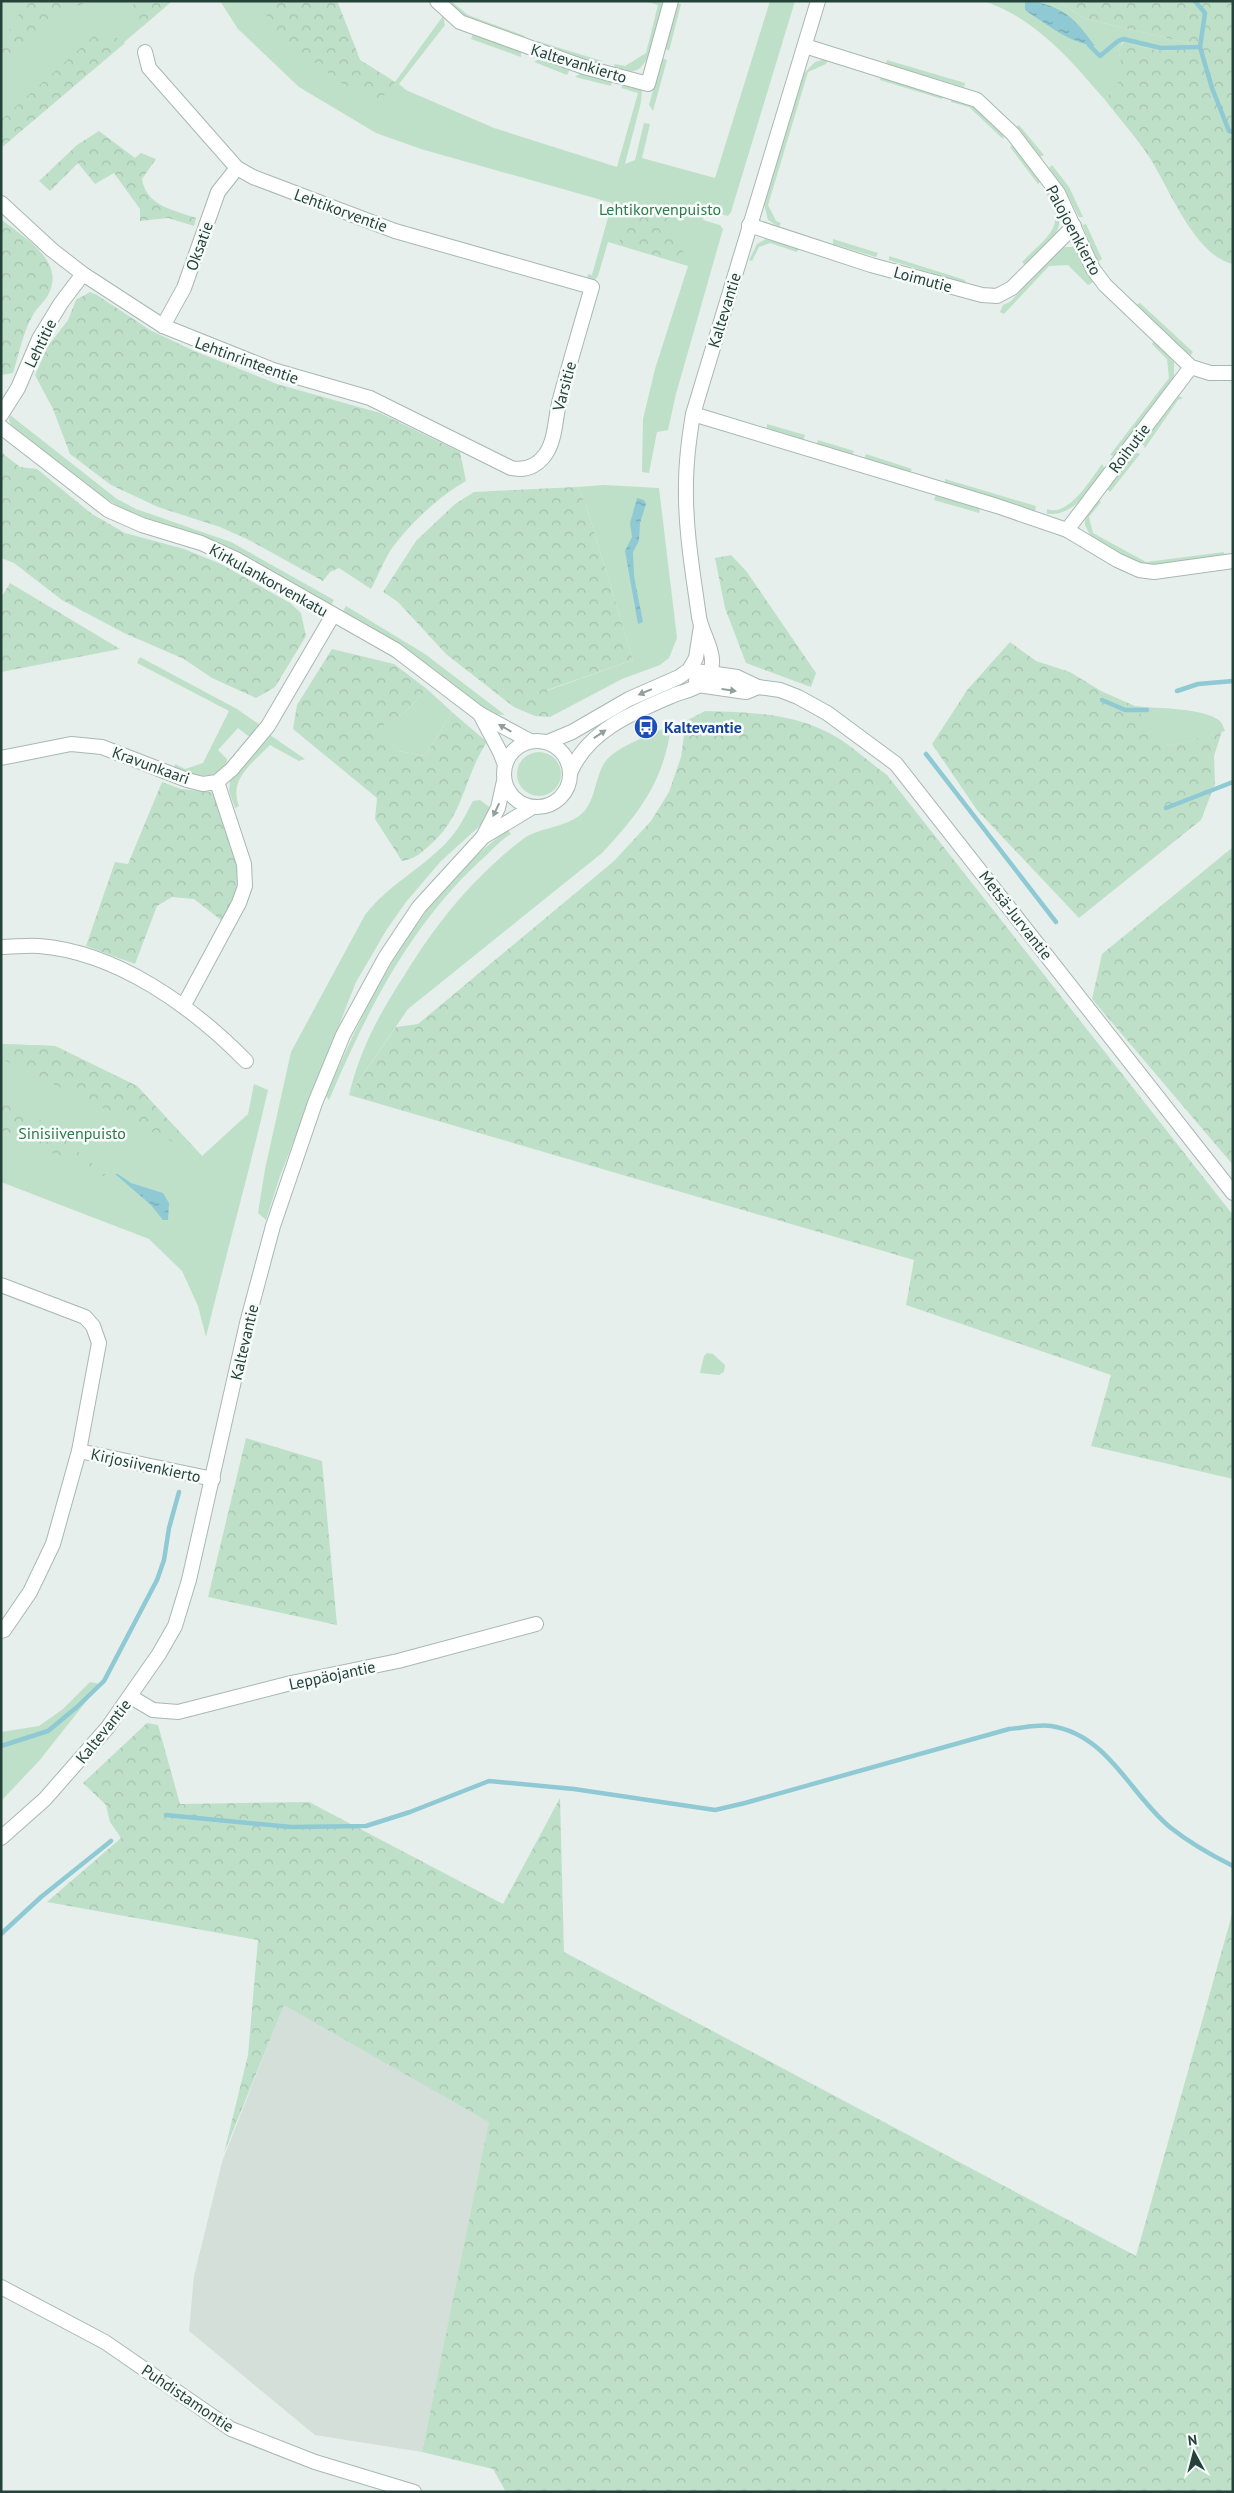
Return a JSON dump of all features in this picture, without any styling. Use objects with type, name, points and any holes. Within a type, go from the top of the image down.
[{"type":"street","name":"Kaltevankierto","points":[[437,1],[460,22],[584,67],[648,84],[671,1]]},
{"type":"street","name":"Kaltevantie","points":[[689,670],[696,658],[701,626],[686,510],[687,458],[693,414],[818,1]]},
{"type":"street","name":"Palojoenkierto","points":[[804,46],[977,100],[1013,134],[1058,193],[1093,269],[1105,285],[1191,366],[1210,373],[1233,373]]},
{"type":"street","name":"Lehtikorventie","points":[[145,52],[148,68],[236,168],[253,177],[396,231],[592,288]]},
{"type":"street","name":"Oksatie","points":[[162,326],[184,288],[218,192],[236,168]]},
{"type":"street","name":"Lehtinrinteentie","points":[[1,203],[52,250],[83,274],[162,326],[273,370],[370,398],[511,468],[520,470]]},
{"type":"street","name":"Loimutie","points":[[749,225],[871,265],[982,295],[997,296],[1012,288],[1074,226]]},
{"type":"street","name":"Lehtitie","points":[[1,414],[18,388],[39,339],[61,303],[83,274]]},
{"type":"street","name":"Varsitie","points":[[520,470],[530,468],[538,462],[546,454],[551,442],[559,402],[592,288]]},
{"type":"street","name":"Roihutie","points":[[1067,530],[1191,366]]},
{"type":"street","points":[[693,414],[998,506],[1067,530],[1117,560],[1139,570],[1154,572],[1233,561]]},
{"type":"street","name":"Kirkulankorvenkatu","points":[[1,427],[114,513],[142,525],[201,543],[236,559],[396,650],[480,714],[530,741]]},
{"type":"street","points":[[184,1005],[239,903],[245,886],[244,864],[217,782],[232,769],[268,726],[333,615]]},
{"type":"street","name":"Kaltevantie","points":[[701,626],[709,643],[712,656],[710,673]]},
{"type":"street","points":[[548,742],[564,753],[570,771],[570,781],[560,798],[543,807],[533,807],[515,799],[508,791],[504,780],[505,765],[513,750],[530,741],[548,742],[572,732],[621,703],[679,677],[689,670],[698,685]]},
{"type":"street","name":"Metsä-Jurvantie","points":[[689,670],[737,677],[758,687],[780,690],[798,697],[827,713],[896,764],[1233,1193]]},
{"type":"street","points":[[570,771],[577,757],[594,738],[640,710],[698,685],[710,673]]},
{"type":"street","name":"Metsä-Jurvantie","points":[[698,685],[746,692],[758,687]]},
{"type":"street","name":"Kirkulankorvenkatu","points":[[480,714],[505,765]]},
{"type":"street","name":"Kravunkaari","points":[[1,758],[71,744],[102,747],[187,780],[203,784],[217,782]]},
{"type":"street","name":"Kaltevantie","points":[[1,1838],[46,1799],[85,1755],[130,1697],[175,1626],[189,1580],[213,1479],[247,1323],[273,1226],[315,1103],[330,1066],[365,995],[401,933],[439,884],[483,837],[498,808],[504,780]]},
{"type":"street","name":"Kaltevantie","points":[[483,837],[533,807]]},
{"type":"street","points":[[1,947],[40,946],[83,955],[124,972],[184,1005],[216,1030],[246,1061]]},
{"type":"street","name":"Kirjosiivenkierto","points":[[1,1285],[85,1317],[97,1334],[98,1352],[80,1451],[53,1544],[30,1592],[4,1630],[1,1631]]},
{"type":"street","name":"Kirjosiivenkierto","points":[[80,1451],[213,1479]]},
{"type":"street","name":"Leppäojantie","points":[[130,1697],[153,1710],[178,1712],[291,1683],[398,1661],[536,1624]]},
{"type":"street","name":"Puhdistamontie","points":[[1,2287],[105,2342],[231,2429],[315,2462],[414,2492]]},
{"type":"shaded area","points":[[284,2004],[490,2122],[422,2452],[315,2435],[189,2331],[194,2276],[222,2162]]},
{"type":"green space","points":[[1,1],[172,1],[1,148]]},
{"type":"green space","points":[[20,1],[91,1],[60,12],[13,56],[1,52],[1,37],[18,22]]},
{"type":"green space","points":[[137,1],[172,1],[142,27],[128,10]]},
{"type":"green space","name":"Lehtikorvenpuisto","points":[[220,1],[337,1],[360,60],[395,82],[443,16],[445,25],[399,84],[406,90],[494,128],[617,167],[638,93],[621,88],[623,85],[642,89],[641,102],[625,164],[635,160],[644,123],[650,124],[642,158],[715,178],[770,1],[795,1],[731,212],[728,216],[706,210],[703,220],[720,225],[723,229],[676,394],[668,430],[657,432],[649,473],[642,472],[643,419],[655,369],[688,266],[608,242],[598,276],[594,281],[587,279],[588,274],[592,275],[612,203],[421,149],[376,133],[299,87],[238,29]]},
{"type":"green space","points":[[269,1],[337,1],[360,60],[395,82],[379,102],[338,81],[294,46],[266,20]]},
{"type":"green space","points":[[644,1],[662,1],[663,5],[650,53],[640,68],[634,71],[615,68],[614,64],[625,66],[646,53],[658,5]]},
{"type":"green space","points":[[984,1],[1057,1],[1086,19],[1188,43],[1190,49],[1160,51],[1123,42],[1118,49],[1125,75],[1105,100],[1065,55],[1036,29],[1020,18]]},
{"type":"green space","points":[[1057,1],[1233,1],[1233,264],[1219,258],[1206,248],[1194,234],[1173,201],[1148,155],[1105,100],[1124,75],[1118,49],[1124,42],[1160,51],[1190,49],[1188,43],[1086,19]]},
{"type":"green space","points":[[452,2],[468,15],[525,36],[523,39],[466,18],[449,5]]},
{"type":"green space","points":[[676,4],[681,4],[669,51],[665,48]]},
{"type":"green space","points":[[473,34],[521,52],[521,57],[471,39]]},
{"type":"green space","points":[[95,35],[114,36],[125,43],[1,148],[1,120]]},
{"type":"green space","points":[[537,41],[602,61],[601,65],[537,45]]},
{"type":"green space","points":[[662,58],[667,60],[653,111],[649,105]]},
{"type":"green space","points":[[539,59],[570,69],[567,75],[534,62]]},
{"type":"green space","points":[[828,60],[826,64],[808,72],[768,205],[776,221],[781,223],[779,227],[768,220],[764,204],[803,74],[815,62]]},
{"type":"green space","points":[[887,60],[965,83],[964,87],[886,64]]},
{"type":"green space","points":[[581,73],[612,81],[611,86],[575,77]]},
{"type":"green space","points":[[881,77],[943,96],[942,99],[880,80]]},
{"type":"green space","points":[[952,98],[975,107],[1004,135],[1003,139],[969,107],[951,102]]},
{"type":"green space","points":[[1019,125],[1044,155],[1040,157],[1016,127]]},
{"type":"green space","points":[[99,131],[135,158],[141,153],[156,159],[142,179],[145,188],[149,195],[162,206],[196,218],[194,226],[168,218],[140,221],[140,209],[114,173],[95,184],[78,163],[50,191],[39,181],[77,145]]},
{"type":"green space","points":[[1013,145],[1041,181],[1038,184],[1010,147]]},
{"type":"green space","points":[[1052,165],[1069,187],[1083,217],[1079,217],[1063,187],[1049,168]]},
{"type":"green space","points":[[1048,190],[1059,215],[1059,224],[1051,240],[1026,266],[1022,262],[1052,231],[1055,223],[1052,204],[1045,192]]},
{"type":"green space","points":[[637,203],[665,208],[689,266],[619,244],[629,204]]},
{"type":"green space","points":[[1,219],[39,250],[47,260],[51,270],[52,281],[48,296],[35,312],[26,329],[13,373],[1,375]]},
{"type":"green space","points":[[1086,224],[1102,259],[1098,262],[1082,225]]},
{"type":"green space","points":[[766,239],[799,248],[797,252],[770,243],[759,247],[752,261],[749,260],[757,244]]},
{"type":"green space","points":[[833,239],[878,253],[876,257],[833,244]]},
{"type":"green space","points":[[1062,247],[1074,247],[1078,251],[1093,282],[1088,285],[1068,265],[1049,266],[1004,314],[1000,312],[1003,305],[1010,302]]},
{"type":"green space","points":[[889,256],[965,280],[966,284],[889,260]]},
{"type":"green space","points":[[90,292],[150,330],[192,350],[277,384],[380,413],[460,452],[466,481],[436,502],[408,529],[392,548],[371,589],[339,568],[330,572],[323,581],[247,539],[220,527],[158,507],[111,485],[70,454],[53,409],[35,375],[48,346],[68,320],[76,300]]},
{"type":"green space","points":[[1140,303],[1193,352],[1190,356],[1136,305]]},
{"type":"green space","points":[[1154,341],[1174,362],[1174,379],[1114,456],[1110,455],[1169,378],[1167,359],[1152,344]]},
{"type":"green space","points":[[1179,396],[1183,398],[1178,400],[1145,448],[1142,443]]},
{"type":"green space","points":[[10,415],[117,499],[136,509],[231,542],[334,600],[331,605],[223,545],[124,510],[96,492],[12,426],[9,421]]},
{"type":"green space","points":[[767,424],[805,435],[803,440],[767,429]]},
{"type":"green space","points":[[818,440],[854,451],[852,455],[817,444]]},
{"type":"green space","points":[[1,452],[20,467],[37,469],[92,514],[125,533],[184,549],[221,564],[290,603],[301,613],[306,636],[275,687],[256,698],[212,678],[184,659],[124,633],[62,600],[14,563],[1,558]]},
{"type":"green space","points":[[1135,452],[1140,454],[1110,492],[1107,489]]},
{"type":"green space","points":[[866,454],[912,469],[910,472],[864,459]]},
{"type":"green space","points":[[1102,464],[1105,469],[1088,492],[1074,506],[1057,513],[1047,514],[1047,509],[1063,508],[1071,503]]},
{"type":"green space","points":[[945,479],[1036,506],[1035,511],[945,483]]},
{"type":"green space","points":[[604,485],[659,488],[677,638],[669,658],[660,665],[622,679],[550,717],[546,691],[633,660],[586,505],[577,487]]},
{"type":"green space","points":[[577,487],[586,505],[633,660],[547,690],[550,717],[535,716],[514,707],[446,654],[397,601],[383,592],[416,541],[455,504],[474,492]]},
{"type":"green space","points":[[936,495],[980,508],[979,513],[934,500]]},
{"type":"green space","points":[[1098,500],[1101,502],[1089,517],[1093,533],[1146,562],[1224,552],[1225,556],[1152,566],[1138,563],[1091,537],[1085,525],[1085,516]]},
{"type":"green space","points":[[731,555],[747,572],[816,673],[811,687],[746,663],[725,608],[715,558]]},
{"type":"green space","points":[[10,583],[120,649],[1,672],[1,598]]},
{"type":"green space","points":[[346,606],[425,654],[505,715],[492,714],[403,646],[343,611]]},
{"type":"green space","points":[[1010,642],[1036,661],[1070,672],[1101,691],[1135,706],[1159,739],[1170,746],[1222,731],[1214,756],[1215,784],[1201,820],[1079,918],[977,810],[932,744],[968,689]]},
{"type":"green space","points":[[332,649],[394,664],[427,689],[404,713],[380,727],[399,751],[425,756],[452,712],[487,742],[450,822],[429,846],[420,854],[410,859],[402,861],[375,819],[377,798],[293,729],[297,705]]},
{"type":"green space","points":[[140,657],[237,709],[260,725],[253,736],[248,736],[238,728],[218,750],[227,759],[225,767],[220,772],[205,776],[174,769],[175,764],[185,769],[203,763],[229,711],[137,663]]},
{"type":"green space","points":[[427,689],[452,712],[425,756],[399,751],[379,727],[404,713]]},
{"type":"green space","points":[[1135,706],[1179,709],[1203,713],[1220,721],[1225,731],[1170,746],[1159,740]]},
{"type":"green space","points":[[705,711],[766,715],[796,720],[811,725],[840,739],[887,775],[1233,1215],[1233,1479],[1091,1446],[1111,1375],[906,1305],[914,1260],[349,1095],[396,1027],[418,1024],[614,861],[651,821],[669,792],[681,757],[686,721]]},
{"type":"green space","points":[[671,725],[668,745],[656,780],[638,810],[615,839],[602,853],[408,1009],[349,1095],[358,1063],[385,1007],[415,959],[455,904],[487,870],[523,839],[536,832],[572,820],[585,811],[592,798],[601,768],[610,756],[635,741]]},
{"type":"green space","points":[[270,735],[305,759],[299,761],[270,745],[250,765],[239,780],[236,796],[239,806],[235,808],[229,791],[230,781]]},
{"type":"green space","points":[[543,752],[555,758],[560,765],[560,783],[555,790],[548,795],[535,796],[523,790],[518,783],[517,770],[523,758],[530,753]]},
{"type":"green space","points":[[162,782],[181,789],[211,792],[216,797],[238,865],[236,892],[222,921],[194,899],[172,897],[157,906],[135,964],[86,946],[115,862],[128,864]]},
{"type":"green space","points":[[480,800],[492,809],[483,823],[441,861],[406,902],[387,929],[356,982],[280,1176],[266,1220],[258,1213],[265,1169],[291,1052],[365,915],[383,895],[446,843],[458,828],[473,801]]},
{"type":"green space","points":[[508,830],[511,834],[454,887],[431,914],[411,943],[374,1004],[329,1100],[326,1096],[359,1023],[378,986],[423,915],[477,855]]},
{"type":"green space","points":[[1233,847],[1233,1165],[1092,999],[1102,954]]},
{"type":"green space","name":"Sinisiivenpuisto","points":[[1,1044],[55,1046],[137,1086],[202,1156],[248,1114],[254,1084],[268,1090],[206,1337],[198,1306],[182,1271],[149,1239],[1,1182]]},
{"type":"green space","points":[[1,1044],[55,1046],[137,1086],[202,1156],[1,1059]]},
{"type":"green space","points":[[1,1100],[39,1119],[112,1180],[1,1130]]},
{"type":"green space","points":[[707,1353],[713,1354],[725,1365],[724,1372],[719,1375],[700,1373],[704,1356]]},
{"type":"green space","points":[[246,1438],[322,1461],[337,1625],[208,1597]]},
{"type":"green space","points":[[90,1682],[100,1684],[39,1761],[1,1801],[1,1732],[39,1726],[63,1709]]},
{"type":"green space","points":[[147,1723],[158,1725],[180,1804],[309,1802],[503,1904],[560,1798],[564,1952],[1136,2256],[1233,1911],[1233,2492],[506,2492],[493,2469],[422,2452],[489,2122],[284,2005],[224,2153],[248,2055],[258,1940],[47,1902],[121,1838],[110,1822],[106,1805],[83,1783]]},
{"type":"water","points":[[1034,1],[1055,8],[1070,17],[1095,46],[1067,37],[1025,10],[1025,2]]},
{"type":"water","points":[[637,498],[644,500],[646,504],[640,523],[639,541],[633,552],[634,576],[643,622],[638,624],[625,551],[632,537],[630,523]]},
{"type":"water","points":[[115,1174],[131,1183],[163,1193],[169,1203],[168,1220],[163,1220],[151,1205]]},
{"type":"waterway","points":[[1195,1],[1205,13],[1200,47],[1212,88],[1229,131],[1233,132]]},
{"type":"waterway","points":[[1089,45],[1100,56],[1123,39],[1161,48],[1200,47]]},
{"type":"waterway","points":[[1177,691],[1198,684],[1233,681]]},
{"type":"waterway","points":[[1102,700],[1125,710],[1147,710]]},
{"type":"waterway","points":[[926,754],[1056,922]]},
{"type":"waterway","points":[[1166,808],[1233,782]]},
{"type":"waterway","points":[[1,1746],[48,1731],[104,1681],[157,1580],[164,1560],[169,1528],[179,1492]]},
{"type":"waterway","points":[[166,1815],[291,1827],[366,1826],[410,1812],[489,1781],[574,1789],[715,1810],[1009,1729],[1051,1726],[1071,1732],[1088,1741],[1104,1754],[1156,1815],[1171,1828],[1186,1839],[1233,1866]]},
{"type":"waterway","points":[[1,1934],[41,1897],[111,1841]]},
{"type":"place","name":"Kaltevantie","points":[[646,727]]}]
